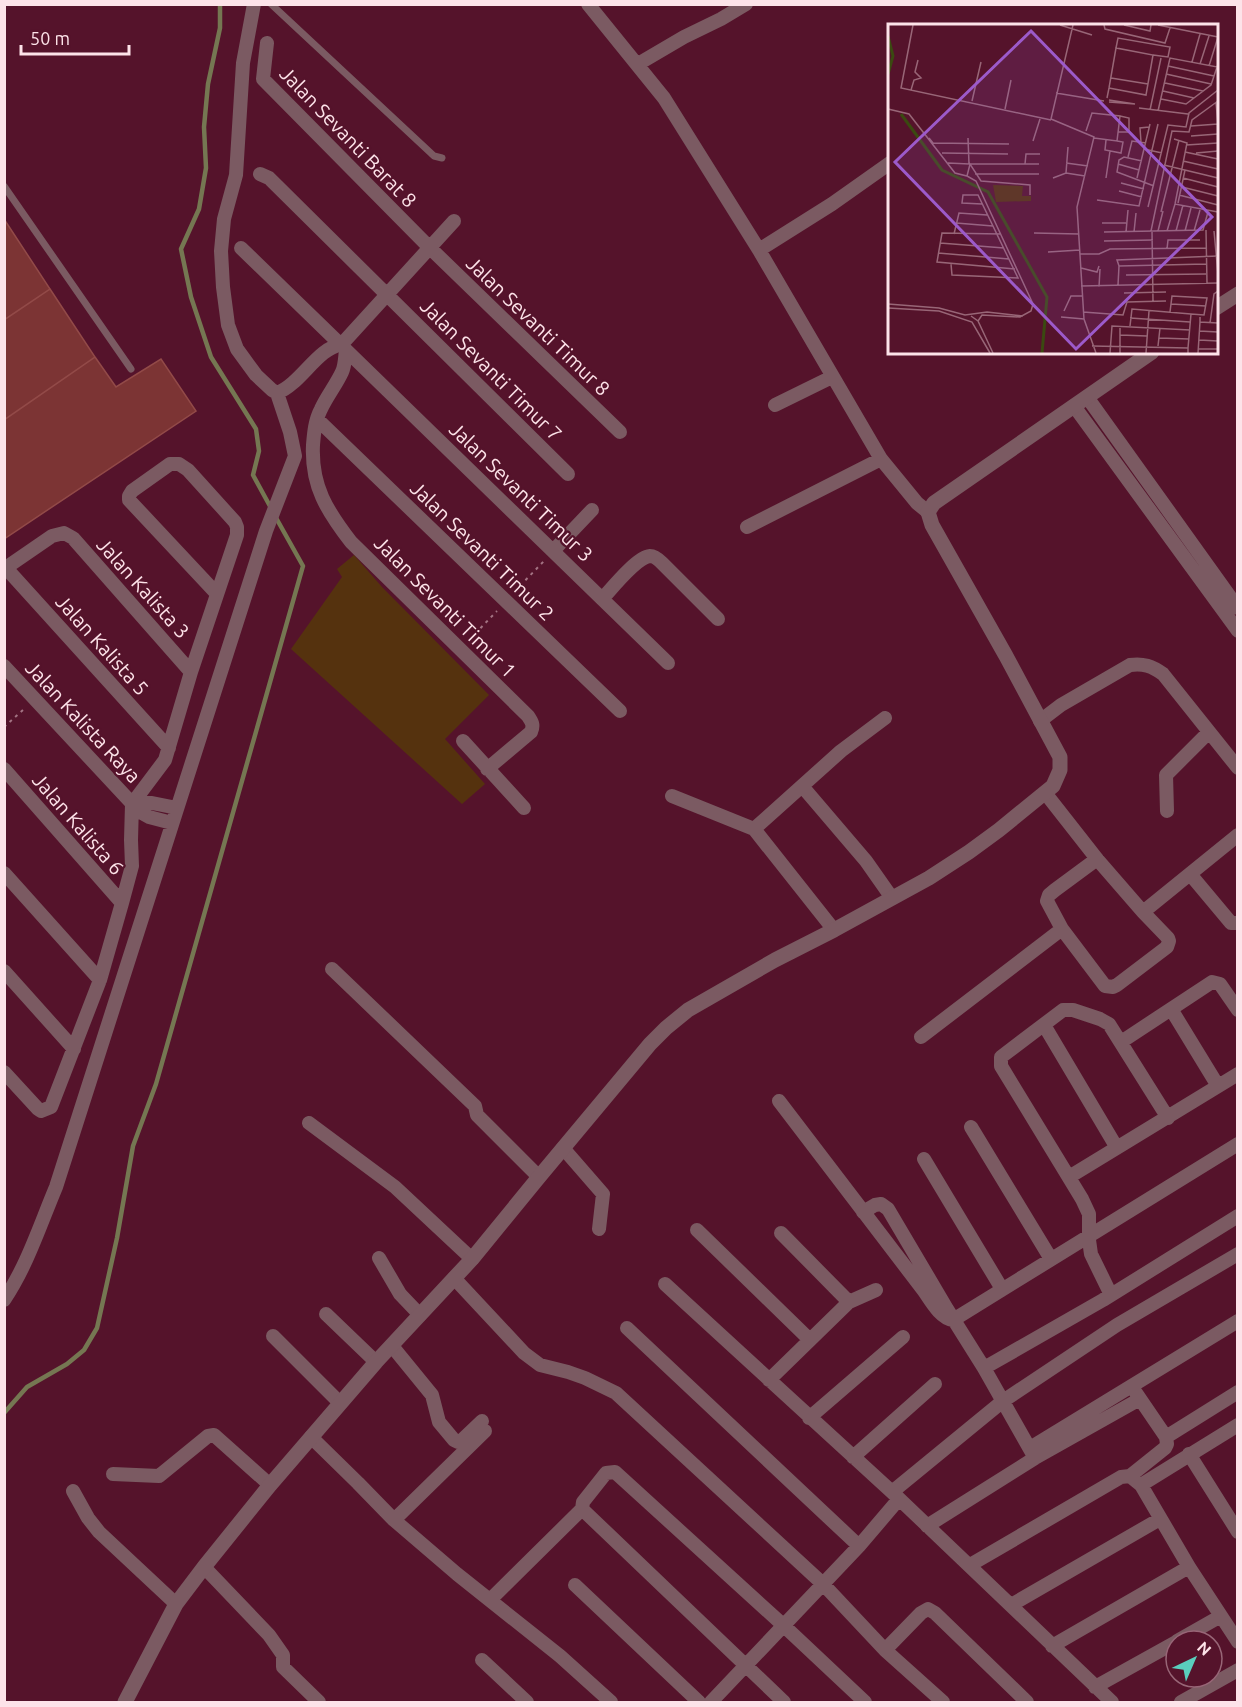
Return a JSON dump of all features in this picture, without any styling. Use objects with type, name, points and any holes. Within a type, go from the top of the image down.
[{"type":"street","points":[[4,1300],[11,1290],[56,1187],[266,531],[295,456],[277,393],[260,379],[237,349],[228,325],[223,287],[221,251],[224,219],[236,175],[243,63],[254,4]]},
{"type":"street","points":[[638,64],[746,4]]},
{"type":"street","points":[[125,1702],[176,1604],[204,1567],[340,1403],[472,1259],[650,1044],[666,1028],[688,1010],[775,960],[929,878],[969,852],[1046,794],[1058,779],[1060,758],[932,525],[928,512],[917,503],[881,459],[759,250],[664,98],[593,6]]},
{"type":"street","name":"Jalan Sevanti Barat 8","points":[[267,43],[263,79],[429,248]]},
{"type":"street","points":[[759,250],[832,204],[888,164]]},
{"type":"street","name":"Jalan Sevanti Timur 7","points":[[260,174],[269,178],[568,474]]},
{"type":"street","points":[[317,418],[343,370],[343,347],[386,295],[454,221]]},
{"type":"street","name":"Jalan Sevanti Timur 3","points":[[242,248],[668,663]]},
{"type":"street","name":"Jalan Sevanti Timur 8","points":[[429,248],[620,432]]},
{"type":"street","points":[[1218,307],[1238,294]]},
{"type":"street","points":[[277,393],[296,380],[328,348],[343,347]]},
{"type":"street","points":[[928,512],[934,503],[1149,354]]},
{"type":"street","points":[[775,405],[832,377]]},
{"type":"street","points":[[1087,397],[1238,608]]},
{"type":"street","points":[[1074,406],[1238,631]]},
{"type":"street","name":"Jalan Sevanti Timur 1","points":[[317,418],[313,464],[321,497],[332,518],[351,542],[532,722],[531,732],[487,769]]},
{"type":"street","name":"Jalan Sevanti Timur 2","points":[[317,418],[620,711]]},
{"type":"street","points":[[747,527],[881,459]]},
{"type":"street","points":[[4,1072],[41,1111],[47,1110],[53,1103],[100,980],[123,903],[132,866],[130,840],[132,804],[165,760],[191,672],[237,535],[237,526],[232,518],[188,470],[180,464],[170,464],[132,490],[129,496],[130,503],[217,594]]},
{"type":"street","points":[[553,551],[592,510]]},
{"type":"street","name":"Jalan Kalista 3","points":[[5,568],[52,536],[64,533],[73,538],[191,672]]},
{"type":"street","points":[[603,598],[639,561],[649,556],[662,563],[718,619]]},
{"type":"street","name":"Jalan Kalista 5","points":[[5,568],[169,748]]},
{"type":"street","points":[[1040,721],[1071,699],[1130,665],[1138,663],[1154,668],[1163,674],[1238,768]]},
{"type":"street","name":"Jalan Kalista Raya","points":[[4,666],[140,812],[172,824]]},
{"type":"street","points":[[754,829],[841,751],[885,718]]},
{"type":"street","points":[[1167,811],[1166,776],[1209,732]]},
{"type":"street","points":[[462,741],[524,808]]},
{"type":"street","name":"Jalan Kalista 6","points":[[4,770],[123,903]]},
{"type":"street","points":[[802,786],[866,861],[892,898]]},
{"type":"street","points":[[1046,794],[1097,859],[1168,938],[1169,944],[1165,950],[1113,987],[1102,983],[1062,929],[1048,905],[1047,898],[1097,859]]},
{"type":"street","points":[[672,795],[754,829],[834,930]]},
{"type":"street","points":[[132,804],[142,801],[177,808]]},
{"type":"street","points":[[1143,912],[1238,835]]},
{"type":"street","points":[[4,873],[100,980]]},
{"type":"street","points":[[1190,874],[1231,923],[1238,923]]},
{"type":"street","points":[[921,1038],[1062,929]]},
{"type":"street","points":[[332,969],[475,1106],[477,1115],[539,1177]]},
{"type":"street","points":[[4,971],[74,1049]]},
{"type":"street","points":[[1121,1041],[1214,982],[1220,984],[1238,1010]]},
{"type":"street","points":[[1111,1295],[1091,1254],[1089,1214],[1000,1063],[1003,1054],[1063,1010],[1070,1009],[1106,1021],[1121,1041],[1168,1118]]},
{"type":"street","points":[[1171,1009],[1218,1086]]},
{"type":"street","points":[[1044,1025],[1117,1148]]},
{"type":"street","points":[[1069,1177],[1237,1075]]},
{"type":"street","points":[[779,1101],[941,1313],[949,1320],[953,1320],[1238,1144]]},
{"type":"street","points":[[309,1123],[395,1187],[472,1259]]},
{"type":"street","points":[[971,1126],[1050,1259]]},
{"type":"street","points":[[563,1148],[603,1194],[599,1229]]},
{"type":"street","points":[[924,1159],[1002,1289]]},
{"type":"street","points":[[863,1212],[878,1204],[888,1209],[984,1368],[1032,1453]]},
{"type":"street","points":[[984,1368],[1111,1295],[1238,1216]]},
{"type":"street","points":[[697,1230],[810,1340]]},
{"type":"street","points":[[781,1233],[849,1302]]},
{"type":"street","points":[[711,1702],[859,1546],[895,1496],[1002,1401],[1117,1325],[1238,1254]]},
{"type":"street","points":[[379,1258],[400,1294],[420,1315]]},
{"type":"street","points":[[454,1278],[524,1353],[540,1365],[585,1378],[616,1393],[823,1584],[885,1650],[943,1702]]},
{"type":"street","points":[[665,1284],[970,1565],[1112,1702]]},
{"type":"street","points":[[769,1380],[849,1302],[876,1290]]},
{"type":"street","points":[[326,1314],[376,1362]]},
{"type":"street","points":[[927,1526],[1132,1386],[1238,1322]]},
{"type":"street","points":[[627,1328],[859,1546]]},
{"type":"street","points":[[273,1336],[340,1403]]},
{"type":"street","points":[[809,1418],[903,1337]]},
{"type":"street","points":[[392,1346],[432,1395],[439,1422],[454,1440],[458,1442],[484,1426],[394,1520]]},
{"type":"street","points":[[853,1457],[935,1384]]},
{"type":"street","points":[[970,1565],[1120,1477],[1130,1476],[1165,1448],[1166,1437],[1132,1386]]},
{"type":"street","points":[[1166,1437],[1238,1392]]},
{"type":"street","points":[[1032,1453],[1140,1399]]},
{"type":"street","points":[[1141,1485],[1238,1425]]},
{"type":"street","points":[[113,1474],[159,1476],[208,1436],[214,1435],[270,1485]]},
{"type":"street","points":[[311,1437],[394,1520],[457,1574],[560,1656],[611,1702]]},
{"type":"street","points":[[1190,1454],[1238,1532]]},
{"type":"street","points":[[490,1600],[582,1509],[583,1502],[603,1475],[615,1472],[865,1702]]},
{"type":"street","points":[[1130,1476],[1141,1485],[1189,1567],[1238,1642]]},
{"type":"street","points":[[73,1491],[99,1532],[176,1604]]},
{"type":"street","points":[[582,1509],[784,1702]]},
{"type":"street","points":[[1011,1605],[1160,1519]]},
{"type":"street","points":[[204,1567],[269,1635],[283,1655],[283,1667],[319,1702]]},
{"type":"street","points":[[1052,1646],[1189,1567]]},
{"type":"street","points":[[575,1585],[699,1702]]},
{"type":"street","points":[[885,1650],[921,1613],[928,1609],[935,1613],[1027,1702]]},
{"type":"street","points":[[1198,1629],[1221,1616]]},
{"type":"street","points":[[1095,1687],[1164,1648]]},
{"type":"street","points":[[482,1660],[527,1702]]},
{"type":"street","points":[[1181,1702],[1238,1670]]},
{"type":"lane","points":[[271,4],[434,156],[442,158]]},
{"type":"lane","points":[[4,186],[131,369]]},
{"type":"path","points":[[4,727],[35,699]]},
{"type":"shaded area","points":[[354,555],[382,587],[489,695],[445,739],[485,784],[462,804],[291,649],[342,577],[337,569]]},
{"type":"building","points":[[4,219],[50,289],[4,320]]},
{"type":"building","points":[[50,289],[95,357],[4,420],[4,320]]},
{"type":"building","points":[[95,357],[116,387],[161,359],[196,411],[4,539],[4,420]]},
{"type":"waterway","points":[[220,4],[220,28],[208,84],[204,127],[206,168],[199,209],[181,249],[191,297],[211,357],[256,429],[259,451],[253,475],[271,508]]},
{"type":"waterway","points":[[4,1413],[27,1387],[67,1364],[84,1350],[97,1328],[117,1238],[133,1146],[156,1084],[303,566],[275,516]]}]
